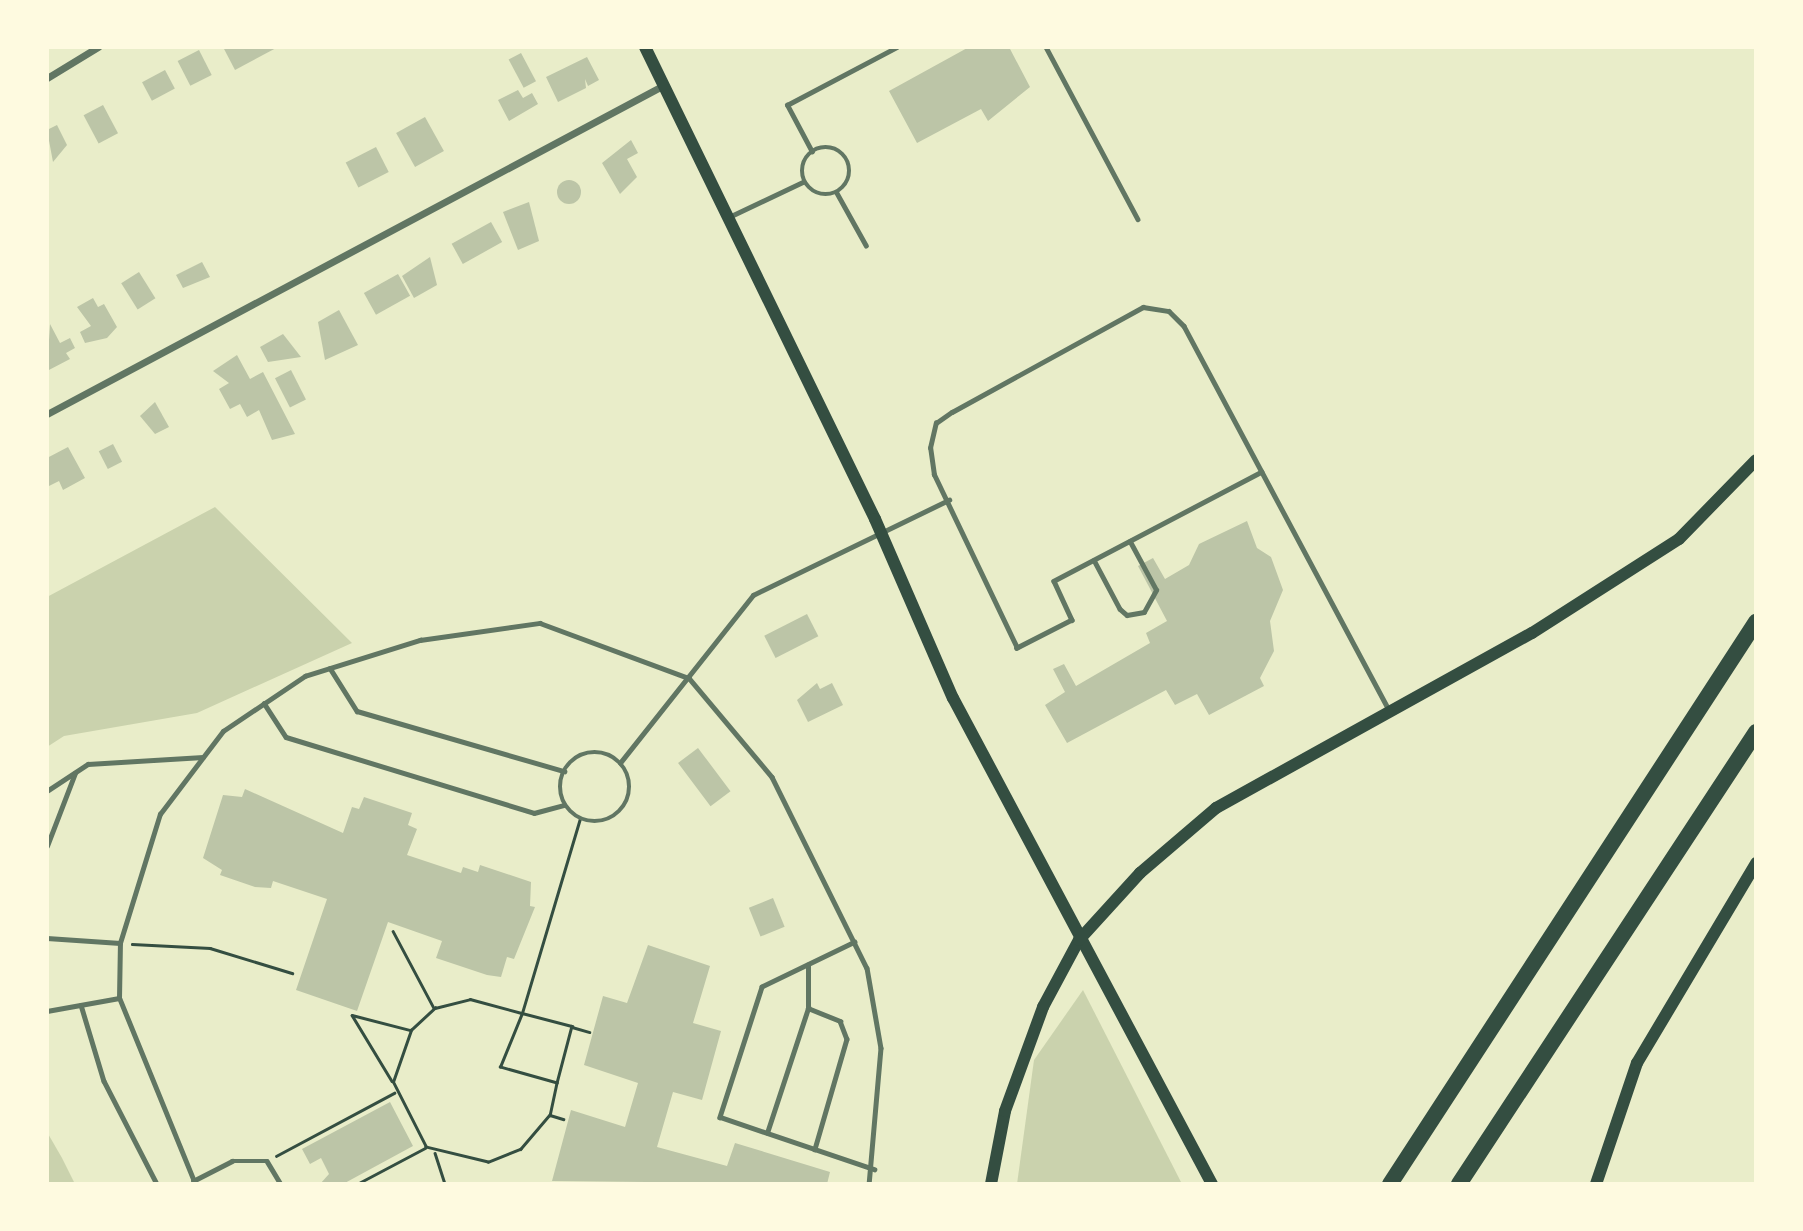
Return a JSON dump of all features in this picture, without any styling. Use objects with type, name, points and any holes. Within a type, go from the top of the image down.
[{"type":"highway","points":[[1390,1184],[1756,622]]},
{"type":"highway","points":[[1459,1184],[1756,732]]},
{"type":"main road","points":[[645,47],[732,216],[882,533],[953,698],[1079,940],[1212,1184]]},
{"type":"main road","points":[[991,1184],[1021,1060],[1079,940],[1140,873],[1216,808],[1532,633],[1679,539],[1756,460]]},
{"type":"main road","points":[[1596,1184],[1637,1063],[1756,863]]},
{"type":"street","points":[[47,78],[98,47]]},
{"type":"street","points":[[47,414],[664,85]]},
{"type":"lane","points":[[812,152],[787,105],[897,47]]},
{"type":"lane","points":[[1046,47],[1138,219]]},
{"type":"lane","points":[[827,147],[847,160],[850,175],[837,193],[815,193],[803,181],[802,165],[812,152],[827,147]]},
{"type":"lane","points":[[732,216],[803,181]]},
{"type":"lane","points":[[837,193],[866,244]]},
{"type":"lane","points":[[1262,472],[1054,582],[1072,620],[1017,648],[934,475],[930,449],[936,423],[1155,304],[1184,326],[1390,710]]},
{"type":"lane","points":[[620,763],[753,595],[948,500]]},
{"type":"lane","points":[[1094,560],[1120,610],[1126,615],[1144,612],[1156,590],[1130,542]]},
{"type":"lane","points":[[281,1184],[267,1161],[232,1161],[194,1182],[119,998],[120,943],[160,814],[223,731],[305,676],[420,640],[540,623],[689,678],[772,777],[867,968],[881,1048],[874,1169],[869,1184]]},
{"type":"lane","points":[[330,668],[356,711],[564,771]]},
{"type":"lane","points":[[264,704],[286,737],[534,813],[564,805]]},
{"type":"lane","points":[[564,771],[585,754],[620,763]]},
{"type":"lane","points":[[47,791],[88,764],[203,757]]},
{"type":"lane","points":[[564,771],[564,805],[580,820],[594,823],[619,813],[630,788],[620,763]]},
{"type":"lane","points":[[47,846],[76,772]]},
{"type":"lane","points":[[47,938],[120,943]]},
{"type":"lane","points":[[855,942],[762,987],[720,1117],[874,1169]]},
{"type":"lane","points":[[767,1133],[808,1008],[808,965]]},
{"type":"lane","points":[[47,1011],[119,998]]},
{"type":"lane","points":[[81,1005],[104,1081],[157,1184]]},
{"type":"lane","points":[[808,1008],[840,1021],[846,1032],[815,1149]]},
{"type":"path","points":[[557,1083],[500,1067],[522,1013],[580,820]]},
{"type":"path","points":[[393,931],[435,1008]]},
{"type":"path","points":[[120,943],[210,948],[292,973]]},
{"type":"path","points":[[572,1026],[550,1115],[521,1149],[488,1162],[435,1153],[426,1147],[394,1093],[393,1082],[411,1030],[435,1008],[470,999],[572,1026],[589,1032]]},
{"type":"path","points":[[393,1082],[352,1015],[411,1030]]},
{"type":"path","points":[[267,1161],[394,1093]]},
{"type":"path","points":[[550,1115],[563,1119]]},
{"type":"path","points":[[357,1184],[426,1147]]},
{"type":"path","points":[[435,1153],[445,1184]]},
{"type":"green space","points":[[215,507],[352,643],[197,713],[64,736],[47,747],[47,597]]},
{"type":"green space","points":[[1083,990],[1182,1184],[1017,1184],[1034,1060]]},
{"type":"green space","points":[[47,1132],[62,1158],[75,1184],[47,1184]]},
{"type":"building","points":[[223,47],[278,47],[235,70]]},
{"type":"building","points":[[969,47],[1009,47],[1030,87],[988,121],[981,109],[917,143],[889,91]]},
{"type":"building","points":[[199,50],[212,75],[190,86],[178,61]]},
{"type":"building","points":[[521,53],[536,81],[524,88],[509,60]]},
{"type":"building","points":[[587,57],[599,80],[588,86],[585,79],[586,88],[558,102],[546,77]]},
{"type":"building","points":[[165,70],[175,89],[152,101],[142,82]]},
{"type":"building","points":[[518,90],[523,98],[532,93],[538,104],[509,121],[498,100]]},
{"type":"building","points":[[103,105],[118,133],[99,144],[84,115]]},
{"type":"building","points":[[425,117],[444,151],[415,167],[396,133]]},
{"type":"building","points":[[57,125],[67,145],[53,162],[47,130]]},
{"type":"building","points":[[631,140],[638,153],[627,159],[637,177],[620,194],[602,163]]},
{"type":"building","points":[[376,147],[389,172],[358,187],[346,162]]},
{"type":"building","points":[[569,180],[578,183],[581,192],[578,201],[569,204],[560,201],[557,192],[560,183]]},
{"type":"building","points":[[529,202],[539,241],[518,250],[503,212]]},
{"type":"building","points":[[491,222],[502,242],[463,264],[452,244]]},
{"type":"building","points":[[430,257],[437,285],[414,298],[402,276]]},
{"type":"building","points":[[202,262],[210,277],[183,288],[176,275]]},
{"type":"building","points":[[139,272],[155,298],[138,309],[121,283]]},
{"type":"building","points":[[398,274],[410,296],[376,315],[364,293]]},
{"type":"building","points":[[93,298],[98,307],[104,304],[117,327],[107,338],[85,343],[80,332],[91,326],[77,307]]},
{"type":"building","points":[[339,310],[358,345],[325,360],[318,322]]},
{"type":"building","points":[[50,324],[60,343],[70,338],[75,348],[66,353],[70,359],[47,371]]},
{"type":"building","points":[[283,334],[301,357],[268,362],[260,347]]},
{"type":"building","points":[[237,355],[250,379],[263,372],[295,434],[272,440],[259,410],[247,417],[240,404],[230,409],[219,389],[229,383],[213,371]]},
{"type":"building","points":[[291,370],[306,399],[290,408],[275,378]]},
{"type":"building","points":[[155,402],[169,427],[155,434],[140,416]]},
{"type":"building","points":[[113,444],[122,462],[108,469],[99,451]]},
{"type":"building","points":[[68,447],[85,478],[63,490],[59,481],[47,487],[47,458]]},
{"type":"building","points":[[1247,521],[1257,548],[1271,557],[1283,590],[1270,621],[1274,651],[1260,678],[1264,686],[1209,715],[1197,694],[1175,705],[1166,690],[1067,743],[1045,705],[1065,692],[1053,669],[1064,664],[1076,686],[1150,643],[1146,633],[1167,621],[1138,566],[1153,558],[1165,579],[1189,565],[1199,544]]},
{"type":"building","points":[[807,614],[818,636],[776,658],[764,636]]},
{"type":"building","points":[[817,683],[820,689],[832,683],[843,705],[808,722],[797,700]]},
{"type":"building","points":[[698,748],[730,791],[711,806],[678,763]]},
{"type":"building","points":[[245,789],[343,833],[352,807],[359,809],[364,797],[412,813],[408,825],[417,829],[407,855],[461,873],[463,867],[478,872],[480,865],[531,882],[530,906],[535,907],[514,959],[507,957],[501,977],[487,975],[436,958],[442,941],[388,922],[357,1011],[296,990],[327,899],[273,881],[271,888],[255,887],[220,875],[222,870],[203,858],[223,795],[242,797]]},
{"type":"building","points":[[773,898],[785,927],[761,936],[749,908]]},
{"type":"building","points":[[648,945],[710,966],[693,1023],[721,1031],[702,1100],[673,1092],[657,1147],[727,1166],[735,1143],[830,1172],[827,1184],[552,1181],[571,1110],[625,1127],[638,1083],[584,1065],[603,996],[627,1003]]},
{"type":"building","points":[[390,1102],[413,1146],[343,1184],[320,1184],[329,1174],[321,1158],[310,1164],[302,1149]]}]
